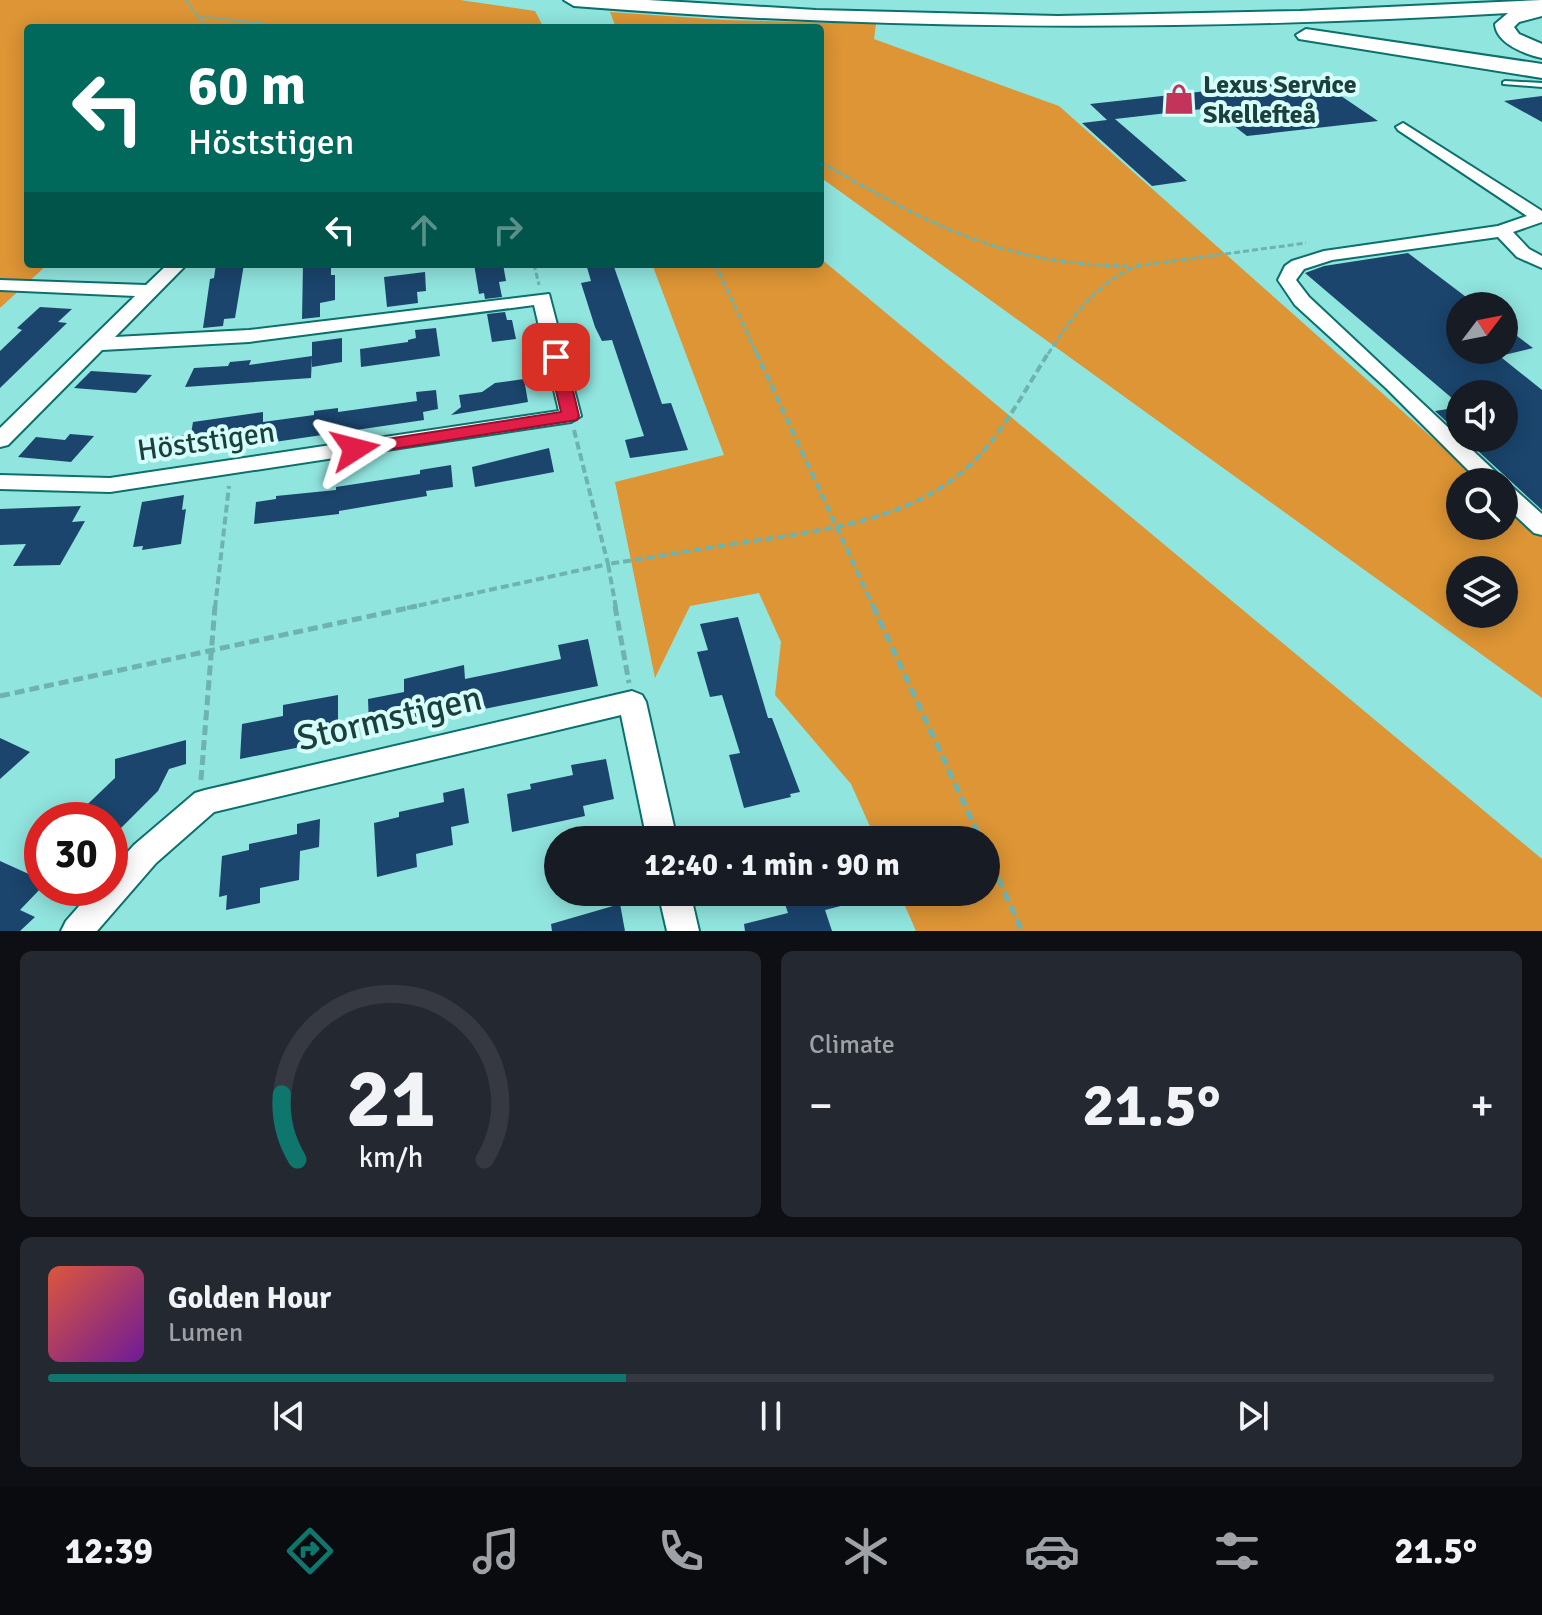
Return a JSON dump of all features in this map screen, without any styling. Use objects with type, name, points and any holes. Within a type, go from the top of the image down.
[{"type":"highway","points":[[574,0],[872,20],[1155,23],[1542,8]]},
{"type":"highway","points":[[656,0],[875,13],[1173,15],[1480,0]]},
{"type":"highway","points":[[875,13],[1022,10],[1177,0]]},
{"type":"highway","points":[[1542,8],[1512,18],[1504,28],[1512,38],[1542,52]]},
{"type":"highway","points":[[1155,23],[1305,35],[1542,71]]},
{"type":"street","points":[[1403,127],[1541,217]]},
{"type":"street","points":[[1479,468],[1302,301],[1287,280],[1291,270],[1298,265],[1330,255],[1502,231],[1508,226],[1541,217]]},
{"type":"street","points":[[1502,231],[1523,253],[1542,263]]},
{"type":"street","points":[[0,440],[174,268]]},
{"type":"street","points":[[0,285],[152,291]]},
{"type":"street","points":[[100,344],[249,336],[542,298],[571,416]]},
{"type":"street","name":"Höststigen","points":[[0,482],[110,485],[571,416]]},
{"type":"street","points":[[1518,505],[1542,527]]},
{"type":"street","points":[[632,702],[659,826]]},
{"type":"street","name":"Stormstigen","points":[[77,931],[145,854],[205,802],[632,702]]},
{"type":"street","points":[[677,906],[683,931]]},
{"type":"lane","points":[[1505,83],[1542,85]]},
{"type":"path","points":[[186,0],[206,24]]},
{"type":"path","points":[[197,16],[269,24]]},
{"type":"path","points":[[824,164],[934,225],[983,244],[1021,254],[1092,265],[1135,266],[1305,243]]},
{"type":"path","points":[[0,696],[608,564],[838,527],[888,514],[937,491],[970,467],[1020,402],[1079,308],[1105,281],[1135,266]]},
{"type":"path","points":[[535,268],[542,298]]},
{"type":"path","points":[[717,268],[975,826]]},
{"type":"path","points":[[571,416],[608,564],[632,702]]},
{"type":"path","points":[[205,802],[201,784],[210,651],[231,468]]},
{"type":"path","points":[[1000,882],[1022,931]]},
{"type":"shaded area","points":[[0,0],[460,0],[535,11],[542,24],[24,24],[24,268],[44,268],[0,308]]},
{"type":"shaded area","points":[[610,12],[725,20],[876,24],[874,39],[1059,106],[1466,468],[1446,468],[1446,540],[1518,540],[1518,514],[1542,535],[1542,698],[824,180],[824,24],[614,24]]},
{"type":"shaded area","points":[[824,261],[1542,859],[1542,931],[916,931],[905,906],[1000,906],[1000,826],[870,826],[851,784],[775,695],[781,642],[759,593],[690,606],[655,678],[615,482],[724,455],[654,268],[824,268]]},
{"type":"building","points":[[1316,79],[1378,121],[1247,136],[1211,108],[1115,119],[1187,181],[1152,186],[1082,123],[1107,120],[1090,104]]},
{"type":"building","points":[[1542,96],[1542,122],[1504,101]]},
{"type":"building","points":[[1408,253],[1460,292],[1446,292],[1446,364],[1510,364],[1542,390],[1542,510],[1518,488],[1518,468],[1496,468],[1479,452],[1518,452],[1518,380],[1446,380],[1446,393],[1305,273],[1324,266]]},
{"type":"building","points":[[215,268],[243,268],[235,318],[224,319],[223,326],[203,328],[210,279],[214,278]]},
{"type":"building","points":[[303,268],[331,268],[331,275],[335,275],[335,300],[320,303],[320,317],[302,319]]},
{"type":"building","points":[[475,268],[504,268],[506,281],[499,282],[502,297],[485,299],[484,293],[479,294]]},
{"type":"building","points":[[587,268],[614,268],[662,404],[671,403],[688,450],[630,458],[625,440],[644,436],[612,340],[602,341],[595,327],[581,283],[591,281]]},
{"type":"building","points":[[425,272],[426,291],[417,292],[418,303],[387,307],[384,277]]},
{"type":"building","points":[[40,307],[72,309],[58,322],[67,323],[0,388],[0,351],[22,330],[17,328]]},
{"type":"building","points":[[505,312],[507,320],[512,320],[516,339],[492,342],[487,314]]},
{"type":"building","points":[[436,328],[440,356],[361,367],[360,349],[408,342],[416,338],[415,330]]},
{"type":"building","points":[[1518,337],[1533,348],[1518,352]]},
{"type":"building","points":[[342,338],[342,362],[312,367],[312,342]]},
{"type":"building","points":[[312,356],[311,378],[185,387],[194,368],[228,366],[230,362],[251,360],[249,365]]},
{"type":"building","points":[[91,371],[152,375],[136,393],[74,388]]},
{"type":"building","points":[[524,379],[528,402],[451,415],[461,407],[459,395],[482,392],[495,383]]},
{"type":"building","points":[[436,390],[438,409],[423,412],[424,420],[153,460],[156,440],[191,434],[193,422],[263,412],[263,422],[314,415],[314,411],[338,408],[338,412],[417,401],[416,392]]},
{"type":"building","points":[[1446,409],[1446,421],[1435,411]]},
{"type":"building","points":[[70,434],[94,436],[71,462],[18,457],[36,437],[65,440]]},
{"type":"building","points":[[549,448],[554,472],[475,487],[472,467]]},
{"type":"building","points":[[451,465],[453,487],[426,491],[427,496],[339,511],[339,514],[254,524],[256,502],[276,499],[276,496],[336,490],[336,487],[420,474],[420,470]]},
{"type":"building","points":[[184,495],[182,510],[186,509],[181,544],[142,550],[143,546],[133,547],[142,502]]},
{"type":"building","points":[[81,506],[72,522],[85,521],[60,565],[13,566],[26,544],[0,545],[0,509]]},
{"type":"building","points":[[738,617],[768,718],[772,718],[800,792],[744,808],[729,755],[740,753],[722,695],[710,697],[697,652],[708,650],[700,624]]},
{"type":"building","points":[[588,639],[598,686],[375,731],[375,725],[369,726],[368,699],[404,692],[404,679],[464,665],[465,679],[561,659],[558,645]]},
{"type":"building","points":[[338,695],[338,732],[316,737],[316,744],[240,759],[242,724],[283,716],[283,705]]},
{"type":"building","points":[[0,738],[30,752],[0,779]]},
{"type":"building","points":[[186,740],[186,764],[169,769],[158,791],[128,821],[128,802],[90,802],[115,778],[115,759]]},
{"type":"building","points":[[606,759],[614,799],[583,806],[585,816],[512,832],[507,794],[531,789],[530,784],[573,775],[571,765]]},
{"type":"building","points":[[464,788],[469,823],[451,827],[453,845],[416,854],[417,867],[377,877],[374,823],[399,817],[399,812],[444,802],[443,793]]},
{"type":"building","points":[[320,819],[319,847],[300,851],[299,880],[260,888],[260,903],[226,910],[227,895],[219,897],[222,856],[249,850],[249,844],[297,834],[297,824]]},
{"type":"building","points":[[0,861],[24,872],[24,906],[20,910],[35,917],[20,931],[0,931]]},
{"type":"building","points":[[620,906],[625,931],[552,931],[551,924]]},
{"type":"building","points":[[786,906],[841,906],[825,910],[832,931],[745,931],[744,924],[788,913]]},
{"type":"place","name":"Lexus Service Skellefteå","points":[[1179,99]]},
{"type":"route","points":[[355,449],[571,416],[556,357]]}]
